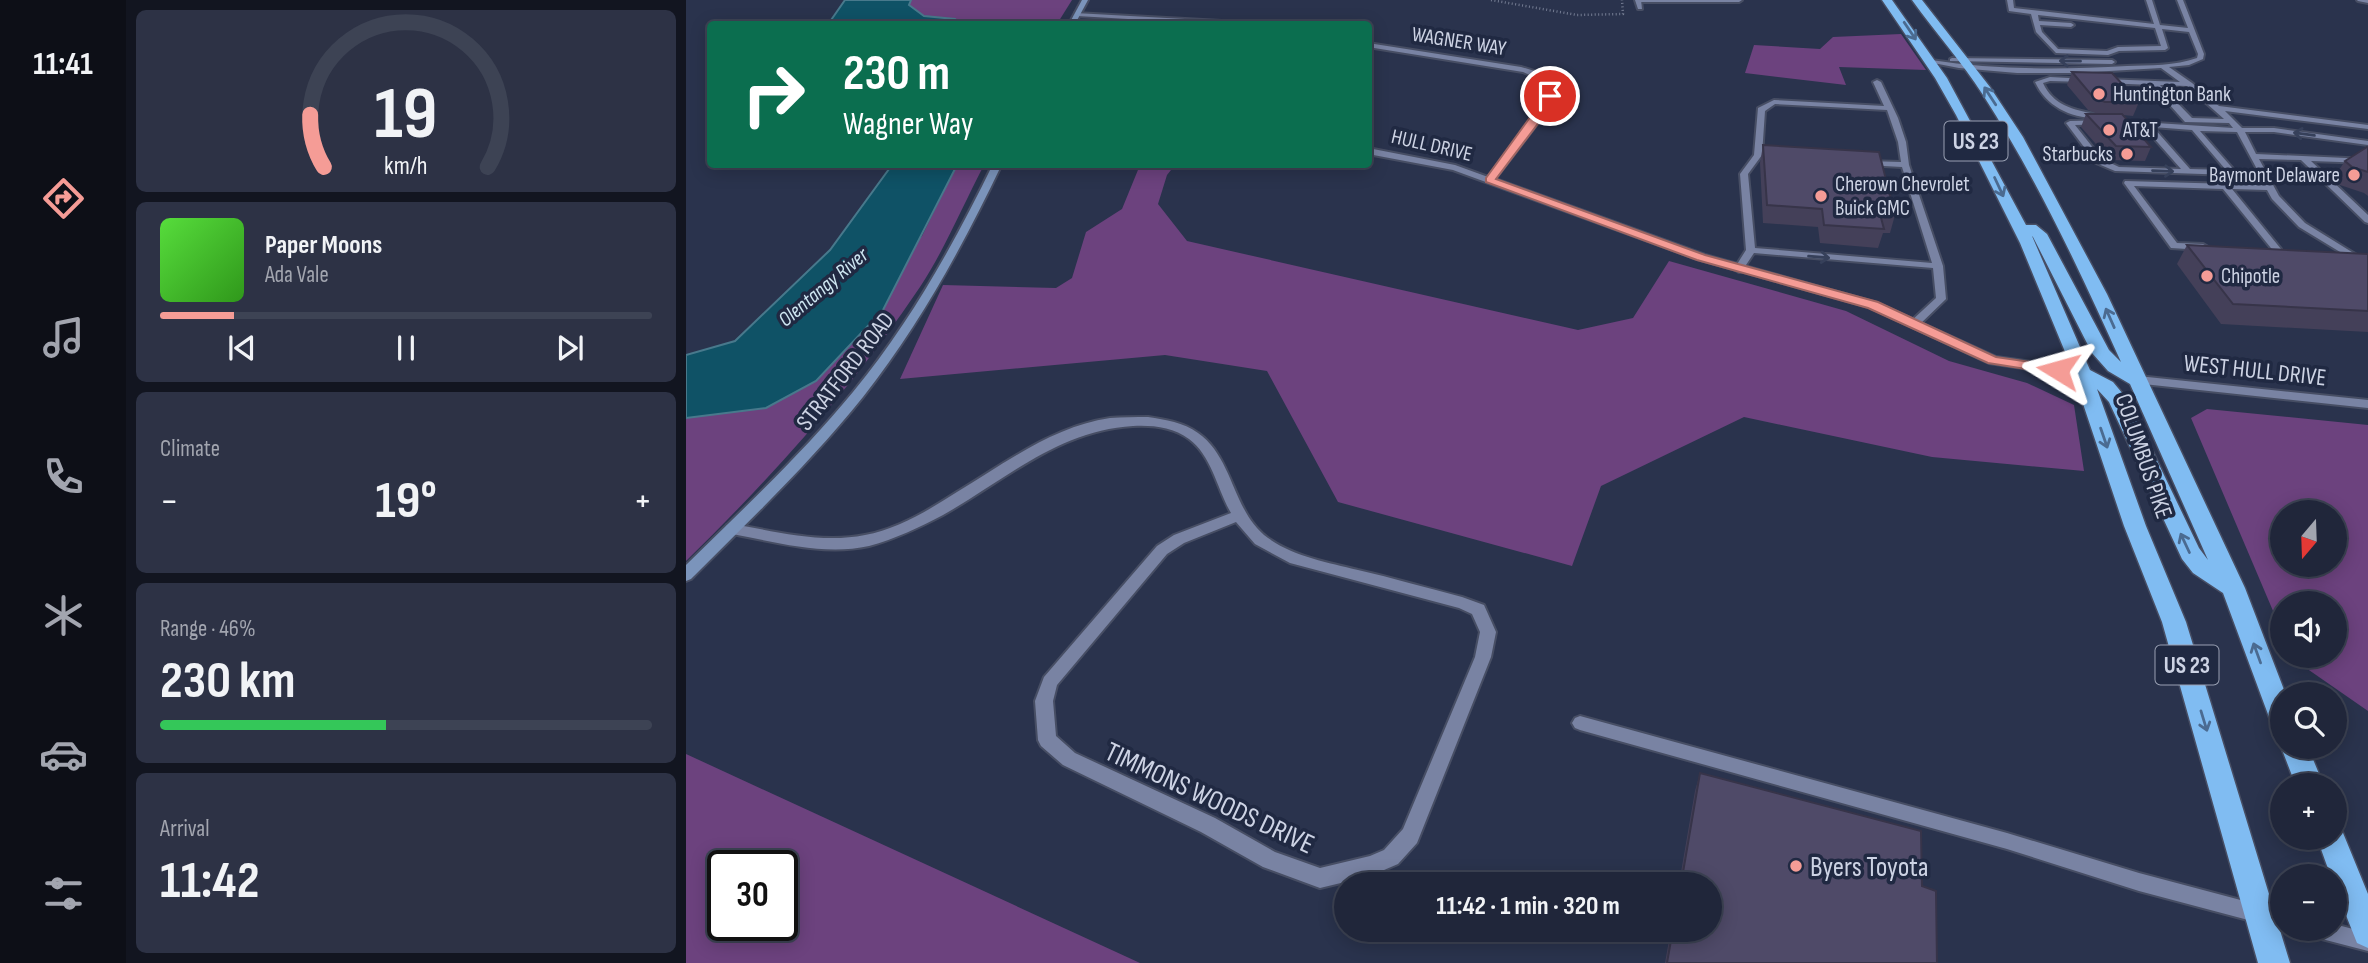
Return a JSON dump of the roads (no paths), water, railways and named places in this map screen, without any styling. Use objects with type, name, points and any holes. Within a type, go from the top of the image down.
[{"type":"highway","name":"COLUMBUS PIKE","points":[[1887,0],[1931,62],[2018,222],[2082,373],[2135,526],[2174,622],[2270,911]]},
{"type":"highway","name":"COLUMBUS PIKE","points":[[1917,0],[1967,64],[2026,155],[2099,294],[2234,589],[2270,685]]},
{"type":"highway","points":[[2018,222],[2039,234],[2101,353],[2115,367],[2138,380]]},
{"type":"highway","points":[[2082,373],[2106,386],[2118,400],[2190,553],[2201,567],[2234,589]]},
{"type":"highway","points":[[2335,850],[2368,932]]},
{"type":"highway","name":"COLUMBUS PIKE","points":[[2273,941],[2274,963]]},
{"type":"street","points":[[1074,21],[1085,0]]},
{"type":"street","points":[[1077,14],[1191,21]]},
{"type":"street","name":"WAGNER WAY","points":[[1372,46],[1515,68],[1530,72],[1549,83],[1553,89],[1543,111],[1490,180]]},
{"type":"street","name":"HULL DRIVE","points":[[1372,152],[1433,163],[1490,180],[1673,248],[1739,269],[1873,305],[1993,360],[2082,373]]},
{"type":"street","name":"STRATFORD ROAD","points":[[686,575],[828,430],[885,359],[929,291],[996,168]]},
{"type":"street","name":"WEST HULL DRIVE","points":[[2138,380],[2368,404]]},
{"type":"street","name":"TIMMONS WOODS DRIVE","points":[[732,529],[827,543],[867,540],[938,512],[1050,443],[1089,429],[1130,421],[1150,421],[1188,430],[1208,449],[1239,515],[1260,540],[1282,554],[1310,564],[1462,603],[1478,610],[1488,632],[1483,657],[1410,836],[1391,857],[1370,866],[1320,878],[1270,860],[1208,824],[1069,759],[1047,740],[1044,701],[1050,682],[1066,661],[1162,550],[1179,539],[1239,515]]},
{"type":"lane","points":[[1639,3],[1739,0]]},
{"type":"lane","points":[[2010,0],[2011,10],[2192,30]]},
{"type":"lane","points":[[2052,47],[2165,48],[2149,0]]},
{"type":"lane","points":[[1931,62],[2105,70],[2189,63],[2200,59],[2202,54],[2180,0]]},
{"type":"lane","points":[[2360,0],[2368,1]]},
{"type":"lane","points":[[2034,13],[2039,32],[2056,51],[2108,53],[2118,49]]},
{"type":"lane","points":[[2037,23],[2124,29]]},
{"type":"lane","points":[[1931,62],[2162,65],[2190,84],[2240,131],[2270,188],[2301,225],[2368,266]]},
{"type":"lane","points":[[2190,84],[2050,79],[2039,82],[2043,92],[2066,111],[2090,116],[2192,124],[2240,131],[2274,130],[2368,143]]},
{"type":"lane","points":[[1877,82],[1902,142],[1905,165],[1938,267],[1941,299],[1914,324]]},
{"type":"lane","points":[[2154,83],[2233,173]]},
{"type":"lane","points":[[1739,269],[1751,250],[1744,174],[1758,155],[1761,110],[1774,102],[1888,108]]},
{"type":"lane","points":[[2216,108],[2368,127]]},
{"type":"lane","points":[[2230,121],[2147,125],[2070,123],[2107,166],[2118,169],[2263,174]]},
{"type":"lane","points":[[2147,125],[2188,171]]},
{"type":"lane","points":[[1758,155],[1771,156]]},
{"type":"lane","points":[[2255,156],[2368,161]]},
{"type":"lane","points":[[2302,157],[2368,220]]},
{"type":"lane","points":[[1851,162],[1905,165]]},
{"type":"lane","points":[[2213,248],[2174,246],[2128,184],[2270,188]]},
{"type":"lane","points":[[2226,187],[2278,251]]},
{"type":"lane","points":[[1751,250],[1938,267]]},
{"type":"lane","points":[[2265,251],[2291,252]]},
{"type":"lane","points":[[2328,254],[2353,256]]},
{"type":"lane","points":[[1580,723],[2270,916]]},
{"type":"lane","points":[[2347,937],[2368,942]]},
{"type":"water","points":[[845,0],[911,0],[909,5],[924,16],[957,21],[830,21]]},
{"type":"water","name":"Olentangy River","points":[[890,168],[955,168],[883,310],[816,381],[766,408],[686,418],[686,355],[735,341],[830,250]]},
{"type":"place","name":"Huntington Bank","points":[[2099,94]]},
{"type":"place","name":"AT&T","points":[[2109,130]]},
{"type":"place","name":"Starbucks","points":[[2127,154]]},
{"type":"place","name":"Baymont Delaware","points":[[2354,175]]},
{"type":"place","name":"Cherown Chevrolet Buick GMC","points":[[1821,196]]},
{"type":"place","name":"Chipotle","points":[[2207,276]]},
{"type":"place","name":"Byers Toyota","points":[[1796,866]]}]
